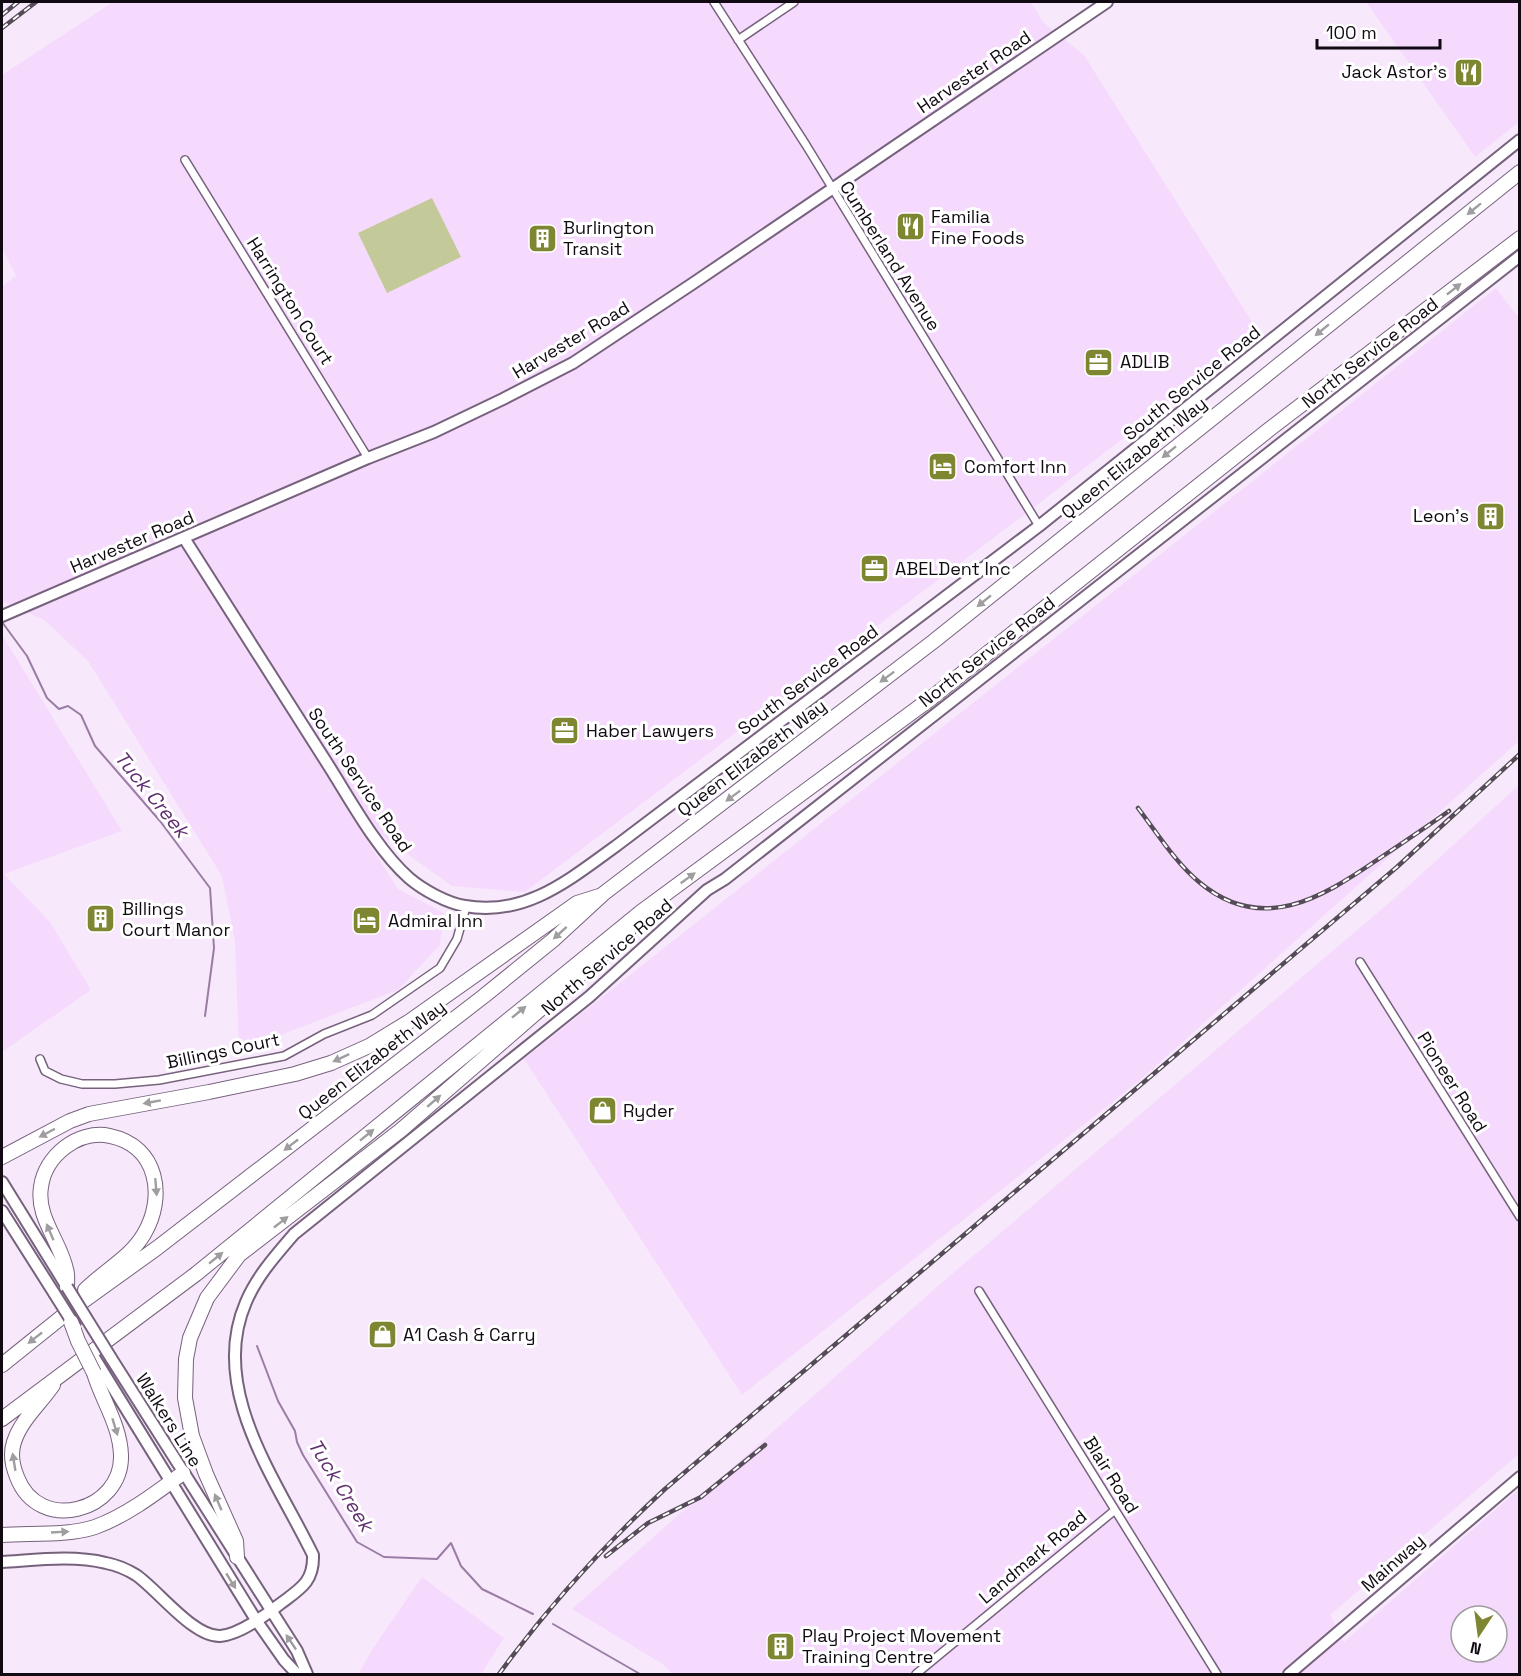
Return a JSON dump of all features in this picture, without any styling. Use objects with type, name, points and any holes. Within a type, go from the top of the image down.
[{"type":"highway","points":[[1502,186],[1520,163]]},
{"type":"highway","name":"Queen Elizabeth Way","points":[[2,1365],[70,1317],[484,996],[603,894],[926,647],[1520,172]]},
{"type":"highway","points":[[67,1287],[66,1269],[44,1217],[40,1188],[55,1156],[64,1148],[88,1136],[110,1136],[134,1146],[151,1166],[157,1186],[155,1210],[136,1246],[86,1288],[70,1317],[78,1341],[94,1373],[114,1423],[121,1457],[118,1472],[104,1496],[90,1505],[71,1510],[54,1510],[31,1499],[20,1485],[13,1467],[12,1453],[19,1430],[55,1382],[196,1274],[641,912],[930,699],[1271,428],[1520,238]]},
{"type":"highway","points":[[2,1157],[70,1121],[89,1114],[295,1074],[331,1063],[369,1046],[410,1021],[577,903],[603,894]]},
{"type":"highway","points":[[237,1557],[236,1541],[192,1436],[184,1398],[186,1359],[190,1338],[207,1298],[239,1255],[401,1130],[626,936],[641,912]]},
{"type":"highway","points":[[2,1419],[196,1274]]},
{"type":"highway","points":[[2,1535],[76,1531],[93,1527],[119,1516],[183,1473]]},
{"type":"street","name":"Cumberland Avenue","points":[[714,2],[806,146],[1039,526]]},
{"type":"street","points":[[738,40],[794,2]]},
{"type":"street","name":"Harvester Road","points":[[3,615],[444,427],[573,363],[1107,2]]},
{"type":"street","name":"South Service Road","points":[[184,538],[366,824],[410,879],[443,900],[466,907],[488,907],[536,899],[576,875],[1039,526],[1520,140]]},
{"type":"street","name":"Harrington Court","points":[[185,160],[368,458]]},
{"type":"street","name":"North Service Road","points":[[2,1562],[76,1559],[107,1563],[135,1575],[205,1634],[221,1636],[239,1630],[271,1611],[302,1587],[310,1578],[314,1567],[314,1555],[254,1439],[241,1401],[235,1366],[237,1327],[246,1300],[263,1271],[294,1234],[589,997],[707,891],[1120,571],[1520,256]]},
{"type":"street","name":"Billings Court","points":[[40,1059],[45,1071],[61,1079],[82,1084],[115,1084],[159,1080],[284,1056],[324,1034],[372,1015],[440,968],[457,939],[466,907]]},
{"type":"street","name":"Pioneer Road","points":[[1360,962],[1520,1217]]},
{"type":"street","name":"Walkers Line","points":[[2,1182],[297,1651],[307,1674]]},
{"type":"street","name":"Walkers Line","points":[[2,1212],[70,1317],[256,1620],[297,1674]]},
{"type":"street","name":"Blair Road","points":[[980,1291],[1217,1674]]},
{"type":"street","name":"Mainway","points":[[1289,1674],[1520,1477]]},
{"type":"street","name":"Landmark Road","points":[[916,1674],[1114,1510]]},
{"type":"shaded area","points":[[113,2],[1031,2],[1043,22],[1084,55],[1259,333],[1024,515],[525,892],[452,886],[349,812],[398,889],[444,913],[440,945],[398,990],[239,1051],[235,941],[222,876],[88,661],[44,620],[2,601],[2,286],[16,276],[2,247],[2,75]]},
{"type":"shaded area","points":[[1366,2],[1519,2],[1519,122],[1475,157]]},
{"type":"shaded area","points":[[1496,288],[1519,318],[1519,741],[1139,1081],[742,1395],[524,1059]]},
{"type":"shaded area","points":[[4,638],[122,831],[4,874],[50,922],[91,990],[2,1052],[2,639]]},
{"type":"shaded area","points":[[1519,785],[1519,1454],[1330,1615],[1344,1642],[1519,1489],[1519,1674],[672,1674],[664,1665],[572,1609],[939,1285],[1396,897]]},
{"type":"shaded area","points":[[422,1577],[504,1638],[481,1674],[358,1674],[374,1647]]},
{"type":"green space","points":[[432,198],[461,257],[387,293],[358,233]]},
{"type":"waterway","name":"Tuck Creek","points":[[2,622],[27,656],[47,698],[59,709],[68,706],[81,715],[95,746],[160,821],[210,888],[214,948],[205,1016]]},
{"type":"waterway","name":"Tuck Creek","points":[[257,1346],[278,1401],[295,1431],[303,1455],[357,1542],[384,1557],[437,1559],[451,1543],[461,1566],[482,1589],[533,1614]]},
{"type":"waterway","name":"Tuck Creek","points":[[553,1624],[640,1674]]},
{"type":"railway","points":[[2,15],[18,2]]},
{"type":"railway","points":[[2,28],[36,2]]},
{"type":"railway","points":[[499,1674],[577,1578],[665,1489],[1397,867],[1520,754]]},
{"type":"railway","points":[[1138,808],[1174,856],[1199,882],[1222,898],[1246,906],[1268,908],[1291,905],[1313,898],[1334,887],[1449,811]]},
{"type":"railway","points":[[606,1556],[648,1523],[701,1497],[765,1445]]},
{"type":"place","name":"Jack Astor's","points":[[1468,72]]},
{"type":"place","name":"Familia Fine Foods","points":[[910,227]]},
{"type":"place","name":"Burlington Transit","points":[[542,238]]},
{"type":"place","name":"ADLIB","points":[[1099,362]]},
{"type":"place","name":"Comfort Inn","points":[[943,467]]},
{"type":"place","name":"Leon's","points":[[1490,516]]},
{"type":"place","name":"ABELDent Inc","points":[[874,569]]},
{"type":"place","name":"Haber Lawyers","points":[[565,731]]},
{"type":"place","name":"Billings Court Manor","points":[[101,919]]},
{"type":"place","name":"Admiral Inn","points":[[367,921]]},
{"type":"place","name":"Ryder","points":[[602,1111]]},
{"type":"place","name":"A1 Cash & Carry","points":[[382,1335]]},
{"type":"place","name":"Play Project Movement Training Centre","points":[[781,1646]]}]
